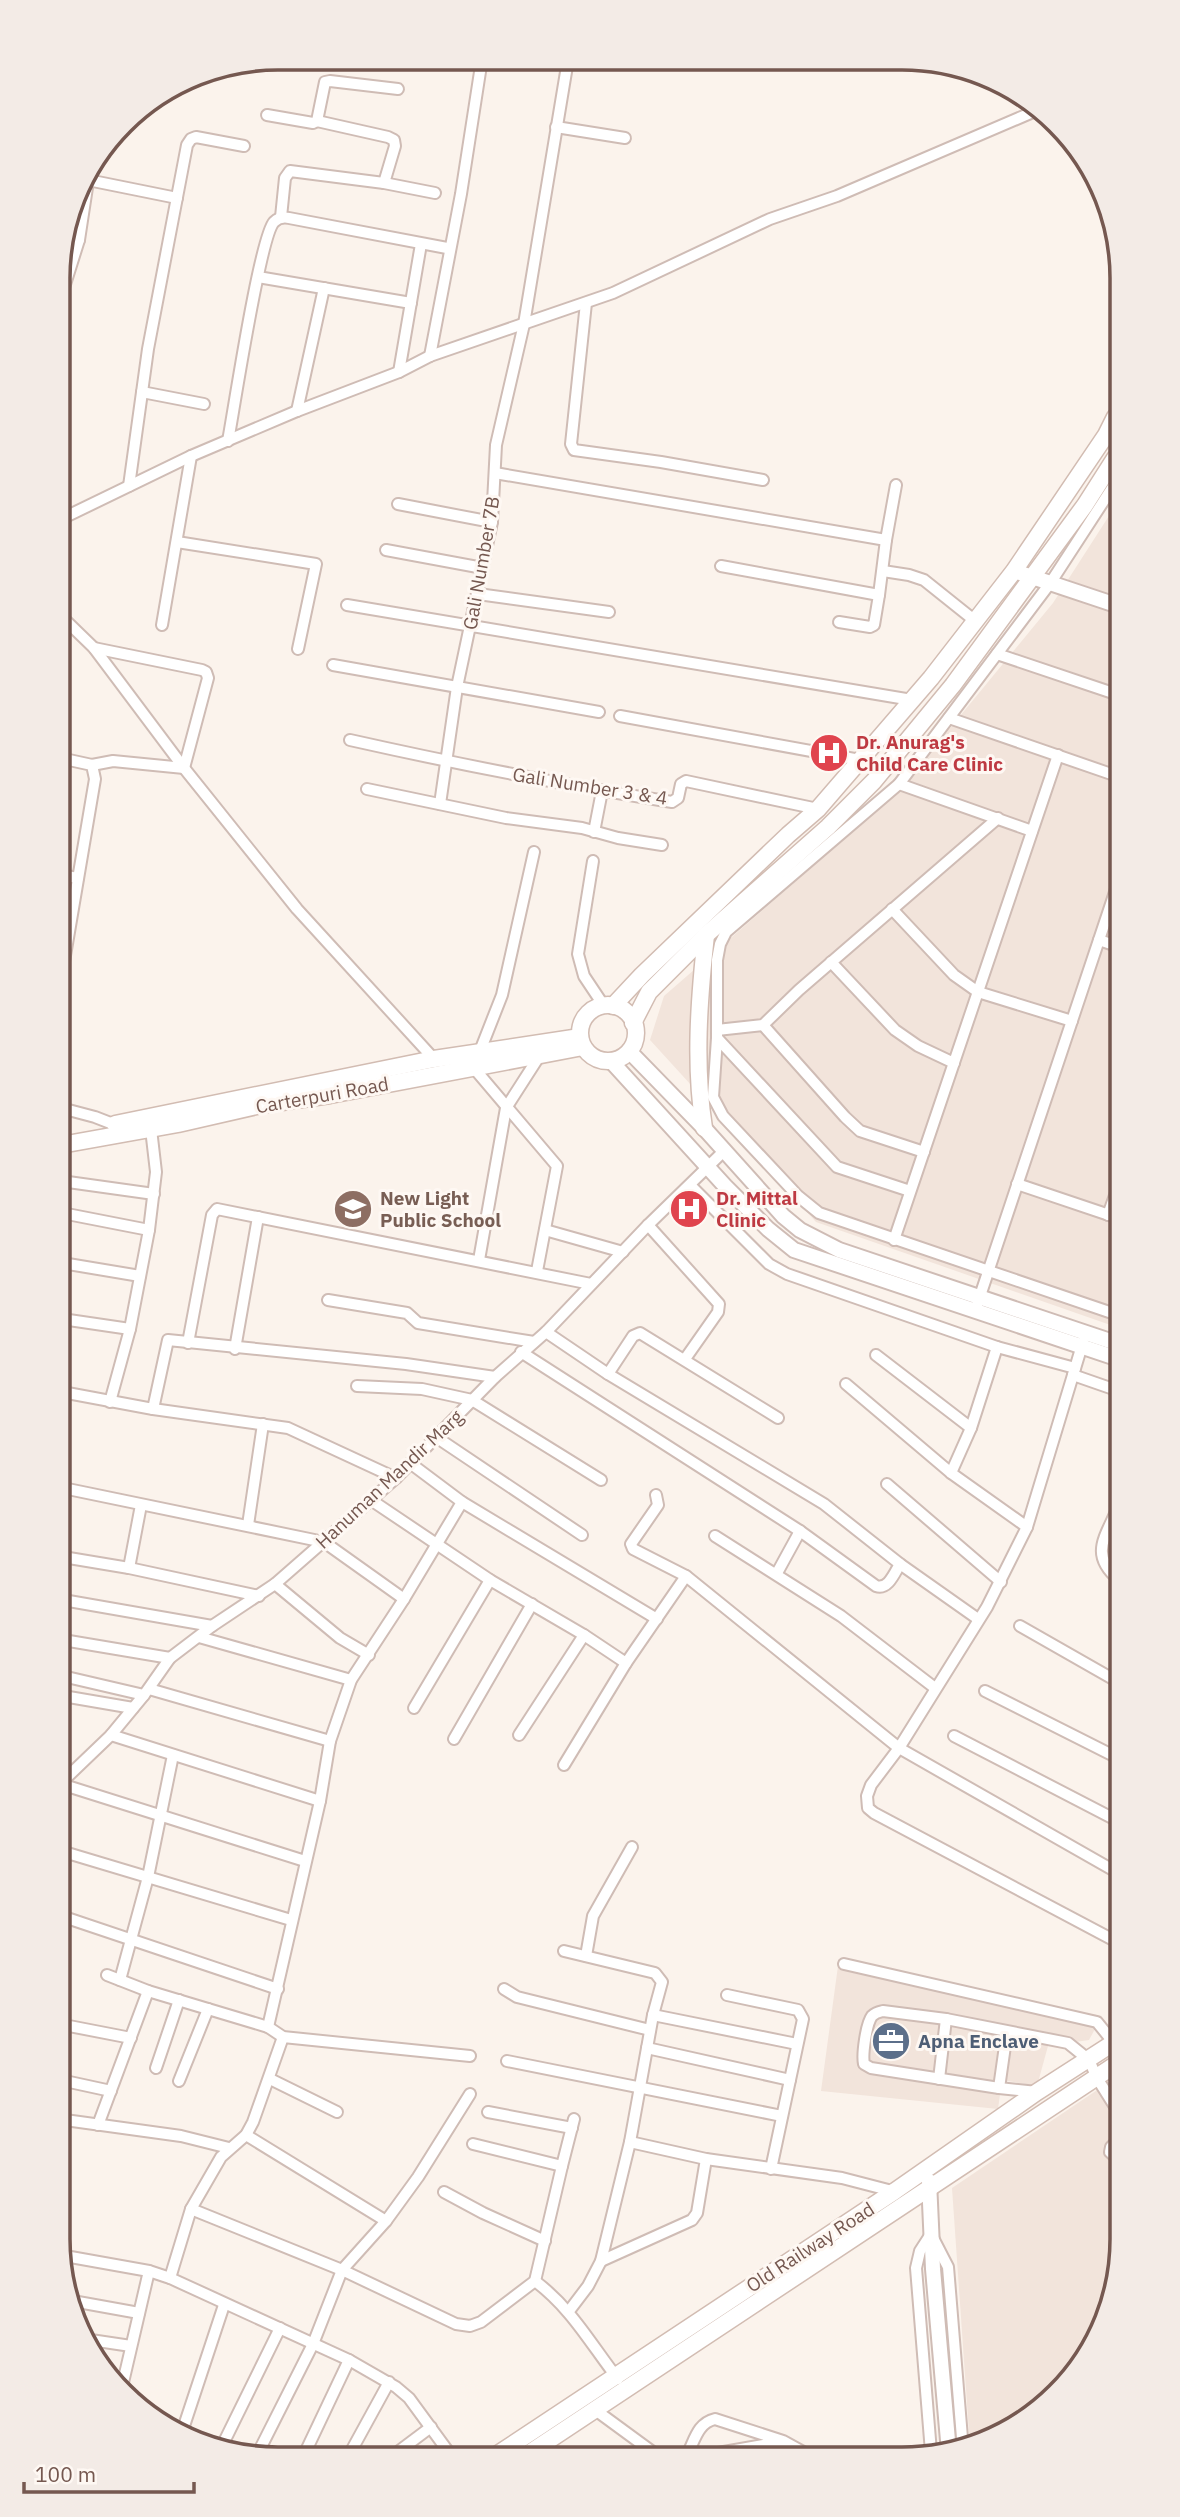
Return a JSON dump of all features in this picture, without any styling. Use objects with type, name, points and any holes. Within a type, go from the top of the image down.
[{"type":"main road","points":[[609,1006],[628,1014],[633,1023],[635,1040],[629,1051],[611,1061],[599,1060],[590,1055],[581,1042],[581,1026],[586,1016],[593,1009],[609,1006],[818,808],[931,678],[1014,571],[1110,426]]},
{"type":"main road","points":[[633,1023],[649,992],[706,935],[828,827],[874,781],[953,685],[1085,505],[1110,466]]},
{"type":"main road","points":[[704,1128],[698,1067],[700,999],[706,935]]},
{"type":"main road","name":"Carterpuri Road","points":[[70,1134],[434,1059],[480,1051],[581,1042]]},
{"type":"main road","name":"Carterpuri Road","points":[[70,1143],[261,1105],[540,1055],[581,1042]]},
{"type":"main road","name":"Old Railway Road","points":[[902,2196],[927,2167],[1110,2045]]},
{"type":"main road","name":"Old Railway Road","points":[[510,2447],[620,2382],[902,2196],[930,2187],[1110,2069]]},
{"type":"main road","name":"Old Railway Road","points":[[538,2447],[594,2409],[620,2382]]},
{"type":"street","points":[[430,356],[461,194],[480,70]]},
{"type":"street","name":"Gali Number 7B","points":[[440,804],[457,687],[492,522],[496,445],[524,324],[566,70]]},
{"type":"street","points":[[317,121],[325,82],[398,89]]},
{"type":"street","points":[[70,515],[191,456],[297,411],[399,372],[430,356],[613,293],[770,219],[837,196],[1030,114]]},
{"type":"street","points":[[267,115],[313,123],[317,121],[394,140],[395,146],[384,183]]},
{"type":"street","points":[[556,127],[625,138]]},
{"type":"street","points":[[129,486],[148,349],[187,145],[191,139],[204,138],[244,146]]},
{"type":"street","points":[[281,217],[285,178],[290,171],[384,183],[436,193]]},
{"type":"street","points":[[96,178],[177,198]]},
{"type":"street","points":[[70,266],[79,240],[83,206]]},
{"type":"street","points":[[228,441],[258,277],[269,231],[274,222],[281,217],[447,248]]},
{"type":"street","points":[[74,240],[79,240]]},
{"type":"street","points":[[399,372],[421,244]]},
{"type":"street","points":[[258,277],[411,303]]},
{"type":"street","points":[[297,411],[324,288]]},
{"type":"street","points":[[586,303],[571,444],[573,450],[763,480]]},
{"type":"street","points":[[142,392],[204,404]]},
{"type":"street","points":[[162,625],[191,456]]},
{"type":"street","points":[[495,473],[886,540]]},
{"type":"street","points":[[839,622],[870,628],[874,625],[896,485]]},
{"type":"street","points":[[1110,491],[1051,582],[899,783],[726,932],[717,960],[717,1034],[713,1097],[723,1116],[810,1207],[819,1213],[1110,1312]]},
{"type":"street","points":[[398,504],[492,522]]},
{"type":"street","points":[[177,542],[316,564],[298,649]]},
{"type":"street","points":[[386,550],[483,568]]},
{"type":"street","points":[[721,566],[879,595]]},
{"type":"street","points":[[883,571],[924,580],[974,620]]},
{"type":"street","points":[[1014,571],[1110,603]]},
{"type":"street","points":[[478,594],[609,612]]},
{"type":"street","points":[[347,605],[912,700]]},
{"type":"street","points":[[70,624],[94,648],[184,768],[297,909],[434,1059]]},
{"type":"street","points":[[94,648],[202,670],[208,674],[184,768]]},
{"type":"street","points":[[997,654],[1110,692]]},
{"type":"street","points":[[333,665],[599,712]]},
{"type":"street","points":[[621,716],[860,760]]},
{"type":"street","points":[[949,718],[1110,774]]},
{"type":"street","name":"Gali Number 3 & 4","points":[[350,740],[446,761],[672,802],[678,798],[681,784],[686,781],[818,808]]},
{"type":"street","points":[[894,1240],[1058,755]]},
{"type":"street","points":[[70,760],[92,765],[113,761],[184,768]]},
{"type":"street","points":[[70,911],[95,779],[92,765]]},
{"type":"street","points":[[899,783],[1032,831]]},
{"type":"street","points":[[368,789],[662,845]]},
{"type":"street","points":[[594,832],[602,791]]},
{"type":"street","points":[[717,1034],[763,1025],[831,962],[998,818]]},
{"type":"street","points":[[480,1051],[502,995],[534,852]]},
{"type":"street","points":[[593,861],[578,954],[584,976],[609,1006]]},
{"type":"street","points":[[70,877],[78,878]]},
{"type":"street","points":[[977,1304],[1110,907]]},
{"type":"street","points":[[892,909],[954,975],[978,992],[1072,1021]]},
{"type":"street","points":[[1099,940],[1110,944]]},
{"type":"street","points":[[831,962],[901,1035],[954,1063]]},
{"type":"street","points":[[763,1025],[860,1131],[924,1152]]},
{"type":"street","points":[[717,1034],[837,1167],[910,1191]]},
{"type":"street","points":[[629,1051],[704,1128],[783,1216],[800,1230],[839,1250],[977,1304]]},
{"type":"street","points":[[479,1260],[506,1108],[540,1055]]},
{"type":"street","points":[[611,1061],[707,1167],[768,1229],[794,1250],[977,1304],[1084,1340],[1110,1354]]},
{"type":"street","points":[[473,1067],[557,1166],[537,1271]]},
{"type":"street","points":[[70,1110],[113,1124]]},
{"type":"street","points":[[110,1402],[130,1329],[149,1230],[156,1172],[151,1129]]},
{"type":"street","name":"Hanuman Mandir Marg","points":[[70,1777],[111,1735],[170,1658],[275,1584],[396,1478],[495,1377],[546,1332],[648,1225],[724,1151]]},
{"type":"street","points":[[70,1182],[154,1194]]},
{"type":"street","points":[[1017,1184],[1110,1215]]},
{"type":"street","points":[[690,1185],[777,1269],[998,1348],[1074,1372],[1110,1387]]},
{"type":"street","points":[[188,1343],[212,1215],[217,1209],[537,1271],[590,1284]]},
{"type":"street","points":[[70,1215],[149,1230]]},
{"type":"street","points":[[235,1349],[258,1217]]},
{"type":"street","points":[[648,1225],[719,1304],[718,1312],[685,1359]]},
{"type":"street","points":[[545,1230],[623,1252]]},
{"type":"street","points":[[70,1264],[140,1276]]},
{"type":"street","points":[[328,1300],[407,1313],[418,1323],[534,1342]]},
{"type":"street","points":[[70,1320],[130,1329]]},
{"type":"street","points":[[546,1332],[608,1374],[824,1504],[900,1564],[978,1619]]},
{"type":"street","points":[[608,1374],[633,1336],[638,1333],[685,1359],[778,1418]]},
{"type":"street","points":[[153,1409],[168,1340],[235,1349],[406,1364],[495,1377]]},
{"type":"street","points":[[1084,1340],[1110,1343]]},
{"type":"street","points":[[1084,1340],[1027,1527],[1001,1582],[899,1748],[871,1785],[867,1796],[869,1808],[874,1813],[1110,1938]]},
{"type":"street","points":[[951,1473],[971,1428],[998,1348]]},
{"type":"street","points":[[521,1352],[800,1531],[878,1587],[886,1585],[900,1564]]},
{"type":"street","points":[[876,1355],[971,1428]]},
{"type":"street","points":[[846,1384],[951,1473],[1027,1527]]},
{"type":"street","points":[[357,1386],[422,1389],[472,1400],[601,1480]]},
{"type":"street","points":[[70,1394],[153,1409],[288,1428],[396,1478]]},
{"type":"street","points":[[248,1525],[263,1424]]},
{"type":"street","points":[[436,1437],[582,1535]]},
{"type":"street","points":[[410,1463],[462,1502],[657,1619]]},
{"type":"street","points":[[887,1484],[1001,1582]]},
{"type":"street","points":[[70,1490],[324,1542],[404,1600]]},
{"type":"street","points":[[656,1495],[658,1505],[631,1546],[685,1576],[899,1748],[1110,1868]]},
{"type":"street","points":[[371,1500],[490,1580],[626,1662]]},
{"type":"street","points":[[268,2027],[320,1801],[330,1741],[351,1680],[404,1600],[462,1502]]},
{"type":"street","points":[[129,1568],[141,1505]]},
{"type":"street","points":[[1110,1527],[1102,1546],[1101,1558],[1110,1572]]},
{"type":"street","points":[[777,1573],[800,1531]]},
{"type":"street","points":[[715,1535],[841,1616],[935,1688]]},
{"type":"street","points":[[70,1558],[259,1596]]},
{"type":"street","points":[[564,1765],[626,1662],[685,1576]]},
{"type":"street","points":[[414,1708],[490,1580]]},
{"type":"street","points":[[275,1584],[340,1638],[369,1655]]},
{"type":"street","points":[[70,1601],[212,1626]]},
{"type":"street","points":[[454,1739],[532,1604]]},
{"type":"street","points":[[1020,1626],[1110,1677]]},
{"type":"street","points":[[519,1735],[584,1635]]},
{"type":"street","points":[[199,1637],[351,1680]]},
{"type":"street","points":[[70,1641],[170,1658]]},
{"type":"street","points":[[71,1678],[146,1692],[330,1741]]},
{"type":"street","points":[[985,1691],[1110,1754]]},
{"type":"street","points":[[70,1697],[133,1708]]},
{"type":"street","points":[[111,1735],[320,1801]]},
{"type":"street","points":[[954,1736],[1110,1817]]},
{"type":"street","points":[[120,1980],[148,1877],[173,1755]]},
{"type":"street","points":[[70,1785],[305,1861]]},
{"type":"street","points":[[586,1956],[593,1916],[632,1847]]},
{"type":"street","points":[[70,1854],[291,1920]]},
{"type":"street","points":[[70,1919],[278,1989]]},
{"type":"street","points":[[564,1951],[660,1976],[662,1982],[653,2015],[630,2142],[601,2261],[588,2286],[569,2311]]},
{"type":"street","points":[[844,1964],[1097,2022],[1110,2034]]},
{"type":"street","points":[[107,1975],[148,1991],[268,2027],[283,2037],[470,2056]]},
{"type":"street","points":[[504,1989],[517,1997],[650,2030]]},
{"type":"street","points":[[98,2126],[148,1991]]},
{"type":"street","points":[[727,1995],[798,2010],[803,2020],[771,2169]]},
{"type":"street","points":[[156,2068],[179,2000]]},
{"type":"street","points":[[179,2081],[208,2009]]},
{"type":"street","points":[[1037,2092],[870,2068],[864,2064],[862,2056],[870,2018],[883,2011],[946,2019],[1068,2043],[1089,2060],[1110,2099]]},
{"type":"street","points":[[653,2015],[797,2045]]},
{"type":"street","points":[[939,2079],[946,2019]]},
{"type":"street","points":[[70,2026],[131,2038]]},
{"type":"street","points":[[999,2088],[1007,2032]]},
{"type":"street","points":[[170,2278],[191,2209],[221,2157],[246,2135],[253,2122],[283,2037]]},
{"type":"street","points":[[647,2048],[790,2080]]},
{"type":"street","points":[[507,2061],[782,2116]]},
{"type":"street","points":[[270,2079],[337,2112]]},
{"type":"street","points":[[70,2082],[111,2091]]},
{"type":"street","points":[[262,2446],[313,2344],[342,2270],[386,2221],[470,2094]]},
{"type":"street","points":[[191,2209],[342,2270],[456,2324],[470,2326],[481,2322],[535,2281],[573,2124],[488,2112]]},
{"type":"street","points":[[70,2121],[181,2136],[229,2148]]},
{"type":"street","points":[[246,2135],[386,2221]]},
{"type":"street","points":[[630,2142],[706,2159],[842,2178],[902,2196]]},
{"type":"street","points":[[473,2144],[562,2165]]},
{"type":"street","points":[[601,2261],[692,2220],[697,2213],[706,2159]]},
{"type":"street","points":[[927,2167],[948,2441]]},
{"type":"street","points":[[444,2192],[545,2241]]},
{"type":"street","points":[[931,2234],[948,2267],[962,2438]]},
{"type":"street","points":[[930,2445],[916,2268],[920,2251],[931,2234]]},
{"type":"street","points":[[71,2257],[149,2271],[170,2278],[349,2360],[389,2382],[409,2398],[445,2447]]},
{"type":"street","points":[[124,2378],[149,2271]]},
{"type":"street","points":[[535,2281],[569,2311],[620,2382]]},
{"type":"street","points":[[80,2302],[139,2313]]},
{"type":"street","points":[[184,2425],[224,2305]]},
{"type":"street","points":[[221,2439],[280,2328]]},
{"type":"street","points":[[97,2341],[131,2346]]},
{"type":"street","points":[[308,2447],[349,2360]]},
{"type":"street","points":[[353,2447],[389,2382]]},
{"type":"street","points":[[594,2409],[646,2447]]},
{"type":"street","points":[[691,2447],[701,2426],[715,2419],[787,2446]]},
{"type":"street","points":[[404,2447],[431,2427]]},
{"type":"shaded area","points":[[1110,514],[1110,1325],[816,1222],[650,1040],[664,996],[895,795],[1053,603]]},
{"type":"shaded area","name":"Apna Enclave","points":[[838,1966],[1102,2016],[1089,2040],[1048,2046],[1037,2086],[1002,2080],[998,2109],[821,2091]]},
{"type":"shaded area","points":[[1110,2081],[1110,2253],[1103,2293],[1094,2319],[1075,2355],[1039,2395],[1018,2412],[969,2436],[952,2188]]},
{"type":"place","name":"Dr. Anurag's Child Care Clinic","points":[[829,753]]},
{"type":"place","name":"New Light Public School","points":[[353,1209]]},
{"type":"place","name":"Dr. Mittal Clinic","points":[[689,1209]]},
{"type":"place","name":"Apna Enclave","points":[[891,2041]]}]
